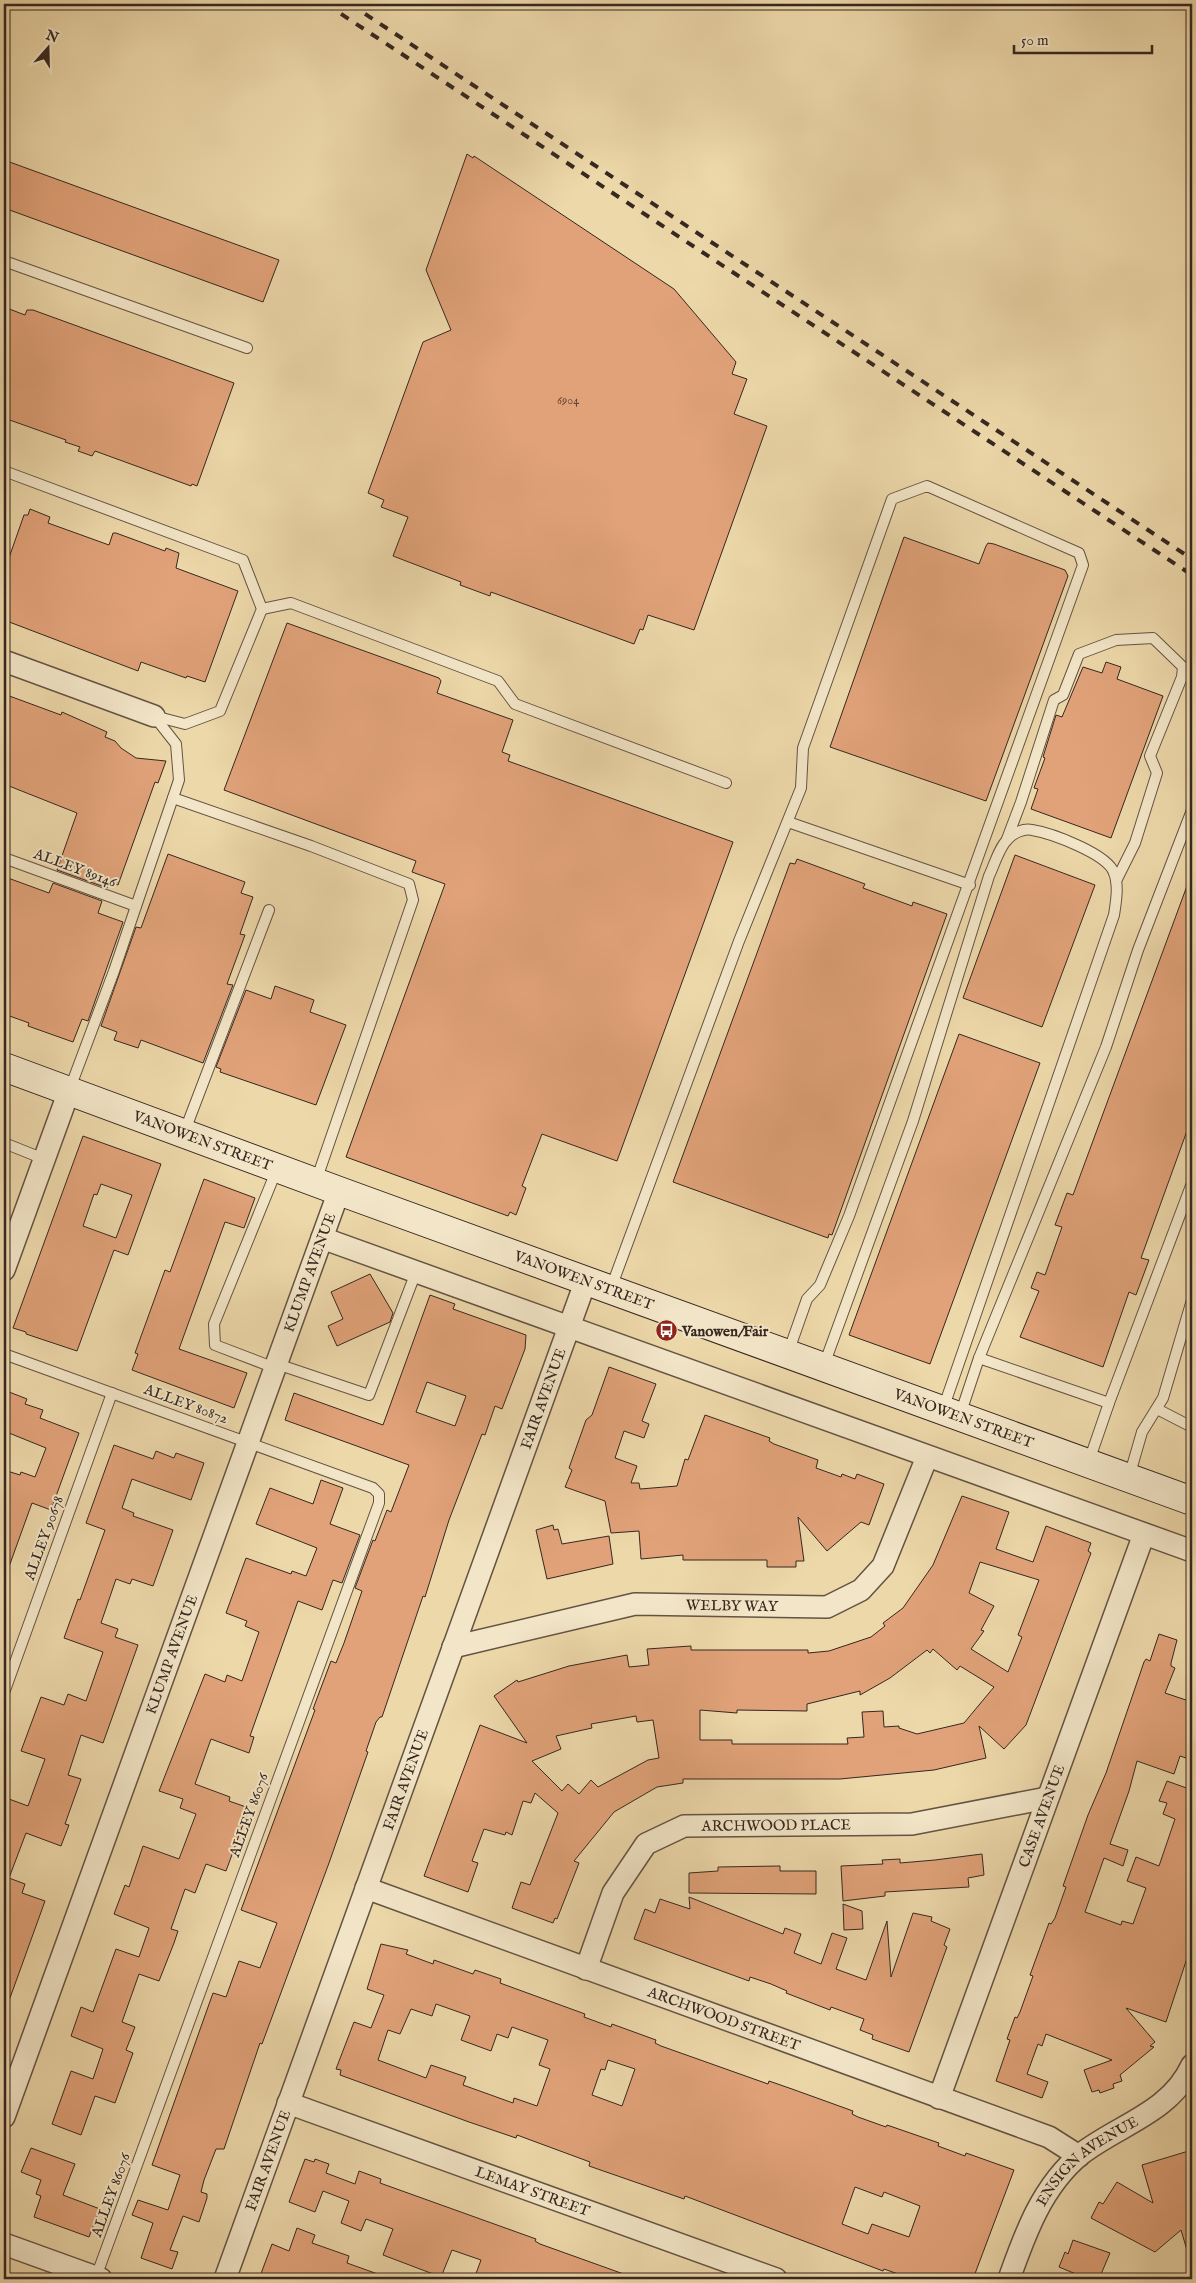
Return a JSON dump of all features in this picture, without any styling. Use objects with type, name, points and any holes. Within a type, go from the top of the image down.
[{"type":"main road","name":"VANOWEN STREET","points":[[4,1067],[327,1187],[1192,1501]]},
{"type":"street","points":[[4,661],[154,716]]},
{"type":"street","points":[[4,1270],[69,1091]]},
{"type":"street","name":"KLUMP AVENUE","points":[[4,2117],[322,1238],[327,1187]]},
{"type":"street","points":[[322,1238],[1192,1551]]},
{"type":"street","name":"FAIR AVENUE","points":[[225,2279],[569,1327],[598,1284]]},
{"type":"street","name":"WELBY WAY","points":[[454,1646],[635,1604],[827,1608],[861,1590],[883,1566],[927,1457]]},
{"type":"street","name":"CASE AVENUE","points":[[939,2098],[1144,1534]]},
{"type":"street","name":"ARCHWOOD PLACE","points":[[586,1969],[613,1893],[646,1844],[684,1826],[912,1824],[1047,1798]]},
{"type":"street","name":"ARCHWOOD STREET","points":[[366,1888],[1049,2137],[1079,2156]]},
{"type":"street","name":"ENSIGN AVENUE","points":[[1009,2279],[1030,2221],[1054,2183],[1079,2156],[1114,2131],[1160,2107],[1186,2085],[1192,2065]]},
{"type":"street","name":"LEMAY STREET","points":[[288,2103],[776,2279]]},
{"type":"street","points":[[4,2244],[99,2278]]},
{"type":"lane","points":[[4,261],[247,348]]},
{"type":"lane","points":[[4,471],[243,560],[262,609],[220,711],[185,724],[154,716]]},
{"type":"lane","points":[[598,1284],[802,788],[803,748],[892,499],[927,486],[1079,553],[1083,565],[970,885],[849,1216],[820,1285],[807,1300],[788,1354]]},
{"type":"lane","points":[[262,609],[291,603],[498,681],[515,704],[726,783]]},
{"type":"lane","points":[[824,1366],[912,1121],[989,876],[1021,802],[1054,700],[1063,695],[1079,654],[1116,640],[1153,638],[1183,667],[1182,677],[1150,756],[1157,773],[1135,843],[1116,881]]},
{"type":"lane","points":[[69,1091],[180,780],[176,744],[154,716]]},
{"type":"lane","points":[[173,798],[311,846],[409,884],[413,900],[327,1187]]},
{"type":"lane","points":[[951,1413],[979,1358],[1102,1056],[1141,941],[1192,810]]},
{"type":"lane","points":[[788,822],[970,885]]},
{"type":"lane","points":[[951,1413],[1114,915],[1116,881],[1114,871],[1096,855],[1082,846],[1030,829],[1016,833],[1006,840]]},
{"type":"lane","name":"ALLEY 89146","points":[[4,858],[136,906]]},
{"type":"lane","points":[[184,1134],[269,910]]},
{"type":"lane","points":[[4,1143],[44,1159]]},
{"type":"lane","points":[[277,1168],[214,1324],[215,1345],[370,1395],[416,1272]]},
{"type":"lane","points":[[1088,1463],[1192,1183]]},
{"type":"lane","points":[[1129,1478],[1142,1432],[1163,1398],[1192,1300]]},
{"type":"lane","name":"ALLEY 80872","points":[[4,1354],[249,1443]]},
{"type":"lane","points":[[979,1358],[1109,1403]]},
{"type":"lane","name":"ALLEY 90678","points":[[4,1693],[112,1393]]},
{"type":"lane","points":[[1157,1409],[1192,1427]]},
{"type":"lane","name":"ALLEY 86076","points":[[99,2278],[379,1502],[380,1494],[373,1488],[249,1443]]},
{"type":"building","points":[[467,154],[473,158],[474,156],[674,289],[736,362],[732,374],[747,379],[734,414],[767,426],[694,630],[648,615],[643,630],[640,629],[634,644],[491,592],[490,596],[460,585],[461,582],[393,556],[408,517],[381,507],[384,500],[368,493],[423,342],[451,330],[426,270]]},
{"type":"building","points":[[4,160],[279,260],[263,302],[4,208]]},
{"type":"building","points":[[4,307],[25,315],[27,310],[33,310],[234,383],[197,486],[192,484],[191,486],[95,451],[92,456],[78,451],[80,447],[65,442],[66,440],[4,418]]},
{"type":"building","points":[[30,509],[50,517],[48,523],[109,545],[113,533],[116,533],[165,551],[166,548],[179,553],[176,568],[238,591],[205,682],[187,676],[186,678],[141,662],[138,671],[4,620],[4,572],[24,515],[28,515]]},
{"type":"building","points":[[904,537],[979,564],[988,543],[994,544],[1065,570],[1068,576],[986,801],[830,747]]},
{"type":"building","points":[[287,623],[439,678],[441,681],[437,693],[513,720],[502,752],[510,755],[508,761],[733,842],[617,1161],[542,1134],[522,1186],[526,1188],[516,1215],[510,1212],[508,1216],[346,1157],[445,884],[412,872],[416,861],[224,790]]},
{"type":"building","points":[[1106,662],[1121,667],[1117,679],[1163,696],[1111,838],[1031,809],[1038,789],[1034,788],[1045,758],[1043,757],[1056,715],[1062,717],[1083,667],[1102,673]]},
{"type":"building","points":[[4,694],[61,715],[62,712],[107,732],[105,737],[115,741],[121,748],[136,758],[166,761],[158,783],[155,782],[118,885],[109,882],[107,888],[57,870],[77,813],[4,784]]},
{"type":"building","points":[[168,854],[245,882],[241,893],[253,897],[240,934],[245,935],[227,984],[233,985],[203,1063],[141,1040],[138,1048],[114,1040],[117,1032],[101,1026],[136,927],[141,928]]},
{"type":"building","points":[[1015,855],[1095,885],[1042,1027],[963,998]]},
{"type":"building","points":[[797,859],[865,884],[863,888],[912,906],[913,902],[947,914],[832,1235],[829,1234],[828,1238],[673,1182],[790,863],[795,864]]},
{"type":"building","points":[[1191,875],[1192,1117],[1141,1258],[1149,1260],[1136,1295],[1129,1292],[1103,1367],[1020,1337],[1039,1291],[1031,1288],[1037,1272],[1045,1275],[1062,1227],[1055,1225],[1067,1193],[1073,1195]]},
{"type":"building","points":[[8,878],[49,893],[53,883],[102,901],[98,913],[123,922],[88,1021],[82,1019],[73,1042],[28,1026],[29,1023],[4,1014],[4,890]]},
{"type":"building","points":[[275,986],[314,1000],[310,1012],[346,1025],[316,1105],[220,1072],[221,1069],[216,1067],[246,990],[271,999]]},
{"type":"building","points":[[959,1034],[1040,1063],[930,1364],[849,1335]]},
{"type":"building","points":[[83,1136],[161,1164],[128,1255],[114,1250],[77,1351],[13,1328]],"holes":[[[101,1184],[132,1195],[116,1238],[83,1226],[94,1194],[97,1195]]]},
{"type":"building","points":[[204,1179],[255,1198],[244,1228],[225,1222],[179,1349],[247,1373],[234,1408],[132,1370],[138,1354],[135,1353],[165,1270],[170,1272]]},
{"type":"building","points":[[370,1274],[393,1313],[390,1322],[337,1346],[328,1326],[343,1319],[331,1292]]},
{"type":"building","points":[[430,1295],[455,1304],[453,1309],[526,1335],[525,1349],[502,1409],[495,1406],[485,1435],[482,1434],[449,1520],[425,1597],[423,1596],[382,1717],[376,1722],[366,1751],[368,1752],[329,1863],[262,2044],[260,2043],[224,2149],[216,2149],[204,2180],[201,2192],[207,2194],[207,2198],[199,2222],[183,2216],[170,2250],[178,2252],[172,2269],[141,2258],[153,2223],[132,2215],[138,2200],[168,2210],[180,2175],[152,2165],[213,1993],[226,1997],[239,1961],[260,1968],[277,1923],[241,1910],[315,1710],[313,1709],[331,1661],[336,1663],[344,1643],[362,1591],[355,1588],[373,1540],[375,1541],[387,1510],[391,1512],[409,1465],[285,1420],[294,1393],[383,1425]],"holes":[[[427,1382],[466,1396],[455,1426],[416,1412]]]},
{"type":"building","points":[[609,1367],[656,1384],[642,1421],[649,1424],[644,1438],[624,1431],[615,1458],[637,1466],[631,1483],[639,1483],[640,1489],[677,1486],[685,1459],[688,1460],[705,1415],[770,1438],[769,1441],[774,1444],[818,1460],[816,1468],[841,1477],[842,1474],[855,1479],[857,1474],[884,1484],[869,1525],[861,1522],[827,1551],[798,1517],[804,1561],[796,1561],[796,1567],[767,1567],[767,1560],[683,1560],[683,1555],[641,1559],[639,1531],[611,1533],[605,1501],[565,1487],[572,1470],[569,1468],[586,1420],[592,1415]]},
{"type":"building","points":[[4,1390],[27,1399],[25,1404],[43,1410],[40,1418],[79,1433],[51,1510],[32,1503],[6,1575],[4,1575],[4,1470],[20,1475],[21,1472],[35,1477],[46,1448],[4,1431]]},
{"type":"building","points":[[114,1445],[153,1459],[156,1451],[174,1458],[176,1453],[204,1463],[191,1500],[132,1479],[122,1508],[134,1513],[133,1516],[173,1530],[153,1586],[132,1579],[130,1584],[116,1579],[101,1623],[118,1629],[115,1637],[138,1645],[103,1743],[81,1735],[68,1775],[81,1779],[65,1824],[69,1825],[61,1846],[26,1833],[9,1878],[25,1884],[22,1893],[45,1901],[6,2009],[4,2009],[4,1925],[10,1908],[4,1906],[4,1814],[9,1799],[28,1806],[45,1759],[21,1751],[41,1697],[64,1705],[68,1694],[86,1701],[103,1652],[64,1638],[105,1530],[86,1523]]},
{"type":"building","points":[[321,1480],[343,1488],[330,1524],[360,1535],[342,1583],[333,1580],[322,1610],[298,1601],[250,1736],[254,1737],[249,1753],[211,1739],[195,1784],[230,1797],[229,1801],[249,1808],[226,1871],[206,1864],[195,1893],[185,1889],[171,1929],[178,1931],[159,1981],[139,1974],[122,2022],[135,2027],[126,2050],[133,2053],[115,2103],[95,2096],[81,2135],[52,2124],[71,2071],[93,2079],[103,2049],[71,2036],[81,2007],[93,2012],[116,1949],[139,1957],[149,1928],[114,1914],[125,1885],[129,1887],[143,1846],[179,1859],[196,1814],[180,1808],[183,1799],[159,1791],[205,1674],[225,1682],[227,1675],[242,1681],[259,1632],[245,1626],[247,1621],[226,1613],[246,1558],[291,1574],[292,1571],[306,1576],[317,1548],[256,1524],[270,1488],[313,1504]]},
{"type":"building","points":[[962,1496],[1009,1512],[996,1549],[1033,1562],[1046,1526],[1091,1543],[1088,1551],[1091,1553],[1026,1725],[1004,1749],[979,1726],[986,1758],[934,1770],[840,1779],[683,1779],[683,1783],[657,1787],[614,1812],[574,1861],[579,1863],[557,1919],[555,1918],[553,1923],[512,1908],[521,1882],[530,1885],[558,1813],[535,1793],[531,1803],[523,1801],[512,1835],[506,1832],[505,1835],[484,1829],[472,1861],[478,1863],[468,1892],[424,1876],[480,1725],[527,1743],[494,1696],[517,1680],[518,1682],[569,1666],[627,1655],[629,1667],[649,1665],[647,1649],[691,1646],[691,1650],[808,1650],[808,1653],[829,1651],[871,1637],[885,1626],[883,1623],[903,1608],[933,1565]],"holes":[[[980,1562],[1039,1580],[1018,1635],[1022,1637],[1008,1672],[971,1649],[984,1631],[981,1630],[994,1606],[969,1593]],[[933,1649],[957,1670],[960,1666],[994,1687],[964,1723],[917,1734],[899,1728],[899,1726],[884,1727],[883,1711],[862,1712],[864,1737],[847,1738],[848,1744],[732,1744],[732,1740],[700,1740],[700,1710],[737,1713],[737,1710],[807,1711],[807,1704],[860,1691],[860,1695],[890,1678],[927,1650],[930,1653]],[[636,1716],[637,1722],[653,1720],[659,1758],[648,1760],[598,1787],[591,1780],[579,1794],[568,1784],[562,1791],[532,1761],[561,1749],[556,1736],[592,1728],[591,1724]]]},
{"type":"building","points":[[553,1525],[554,1530],[558,1529],[562,1544],[609,1536],[613,1564],[547,1579],[536,1530]]},
{"type":"building","points":[[1159,1634],[1177,1640],[1171,1663],[1171,1666],[1175,1668],[1165,1693],[1192,1702],[1192,1760],[1180,1756],[1174,1774],[1137,1761],[1129,1791],[1110,1844],[1128,1850],[1123,1866],[1104,1858],[1085,1912],[1121,1925],[1122,1921],[1133,1924],[1146,1888],[1127,1881],[1136,1857],[1159,1866],[1175,1819],[1163,1814],[1167,1803],[1159,1801],[1167,1781],[1192,1790],[1192,1943],[1166,2022],[1126,2008],[1155,2042],[1150,2046],[1154,2047],[1120,2075],[1122,2081],[1113,2084],[1114,2088],[1100,2093],[1099,2090],[1092,2092],[1084,2070],[1112,2060],[1046,2034],[1042,2046],[1038,2044],[1027,2074],[1048,2082],[1042,2098],[996,2081],[1010,2040],[1007,2039],[1015,2017],[1017,2018],[1020,2012],[1033,1976],[1030,1975],[1049,1923],[1051,1924],[1055,1918],[1066,1887],[1063,1886],[1088,1815],[1106,1773],[1144,1662],[1146,1659],[1150,1661]]},
{"type":"building","points":[[982,1854],[984,1875],[968,1878],[969,1887],[885,1892],[885,1896],[843,1901],[841,1866],[883,1864],[882,1860],[900,1859],[900,1863]]},
{"type":"building","points":[[780,1866],[780,1871],[816,1871],[816,1894],[689,1893],[689,1873],[718,1871],[718,1867]]},
{"type":"building","points":[[689,1897],[783,1934],[785,1928],[801,1934],[794,1953],[821,1964],[832,1933],[847,1938],[836,1969],[866,1980],[887,1921],[891,1977],[913,1913],[932,1917],[931,1921],[950,1929],[944,1945],[947,1947],[909,2052],[872,2039],[873,2035],[860,2030],[864,2019],[831,2007],[830,2010],[786,1993],[787,1991],[771,1984],[750,1977],[749,1981],[634,1939],[645,1909],[655,1913],[660,1899],[690,1909]]},
{"type":"building","points":[[843,1904],[862,1911],[863,1929],[844,1930]]},
{"type":"building","points":[[381,1944],[408,1950],[406,1954],[433,1964],[434,1960],[473,1974],[475,1970],[501,1979],[500,1983],[585,2014],[584,2017],[611,2027],[612,2024],[656,2040],[655,2043],[661,2046],[768,2084],[769,2081],[853,2111],[852,2114],[858,2117],[939,2143],[938,2146],[965,2156],[966,2153],[1014,2170],[973,2279],[912,2279],[884,2269],[883,2271],[685,2196],[684,2199],[589,2166],[590,2162],[517,2135],[516,2138],[340,2075],[341,2070],[336,2069],[354,2022],[371,2028],[384,1995],[367,1989]],"holes":[[[436,2004],[470,2016],[461,2040],[491,2051],[497,2034],[508,2038],[512,2027],[548,2040],[539,2065],[550,2069],[537,2106],[514,2098],[513,2103],[463,2085],[466,2077],[431,2065],[426,2078],[378,2060],[388,2030],[400,2034],[411,2009],[432,2016]],[[608,2060],[635,2069],[622,2106],[592,2095],[601,2069],[605,2070]],[[855,2187],[882,2197],[884,2192],[920,2206],[909,2237],[872,2224],[868,2234],[842,2224]]]},
{"type":"building","points":[[31,2148],[75,2164],[63,2195],[100,2209],[89,2237],[34,2217],[41,2196],[36,2194],[41,2180],[21,2172]]},
{"type":"building","points":[[1192,2150],[1192,2256],[1189,2257],[1181,2230],[1155,2252],[1091,2218],[1099,2202],[1103,2204],[1117,2182],[1153,2203],[1142,2165]]},
{"type":"building","points":[[305,2159],[314,2162],[315,2159],[329,2164],[326,2173],[355,2184],[359,2171],[381,2179],[380,2183],[536,2239],[535,2241],[540,2244],[632,2277],[632,2279],[526,2279],[517,2276],[516,2279],[474,2279],[481,2260],[452,2250],[441,2277],[383,2255],[393,2229],[366,2219],[361,2231],[341,2223],[349,2201],[323,2191],[315,2212],[289,2202]]},
{"type":"building","points":[[297,2228],[315,2235],[312,2243],[349,2256],[347,2263],[386,2277],[385,2279],[259,2279],[272,2244],[289,2251]]},
{"type":"building","points":[[1073,2240],[1110,2253],[1099,2279],[1084,2274],[1083,2277],[1059,2267],[1065,2252],[1068,2254]]},
{"type":"railway","points":[[326,4],[1192,575]]},
{"type":"railway","points":[[350,4],[1192,559]]},
{"type":"place","name":"Vanowen/Fair","points":[[666,1331]]}]
